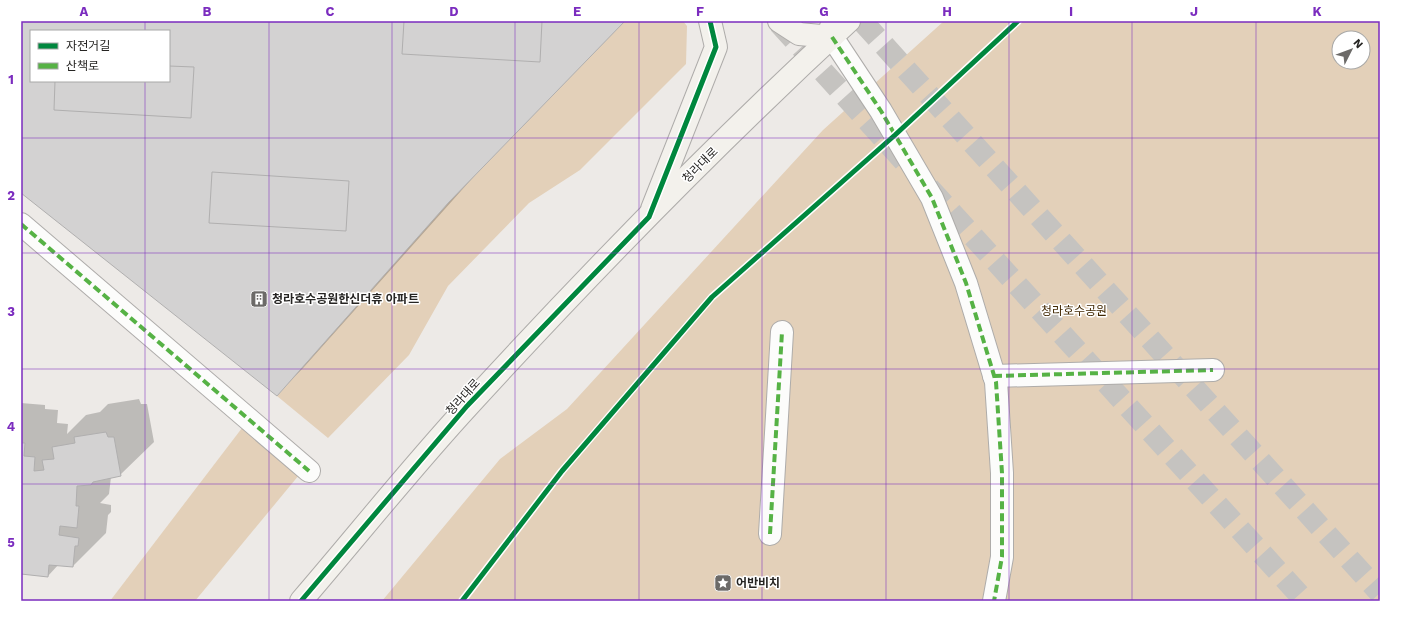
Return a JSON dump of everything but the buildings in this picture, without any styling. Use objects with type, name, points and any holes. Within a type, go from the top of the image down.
[{"type":"street","points":[[649,216],[716,47],[710,21]]},
{"type":"street","points":[[779,21],[799,34],[831,29],[932,198],[966,283],[994,376],[1002,473],[1002,558],[994,601]]},
{"type":"street","name":"청라대로","points":[[301,601],[467,406],[649,216],[753,112],[831,29],[849,21]]},
{"type":"street","points":[[21,224],[310,471]]},
{"type":"street","points":[[770,534],[782,332]]},
{"type":"street","points":[[994,376],[1214,370]]},
{"type":"green space","points":[[625,21],[683,21],[687,26],[686,64],[580,170],[529,203],[448,286],[409,355],[328,438],[277,396],[449,202]]},
{"type":"green space","name":"청라호수공원","points":[[944,21],[1380,21],[1380,601],[382,601],[500,459],[567,409],[823,130]]},
{"type":"green space","points":[[242,428],[299,475],[195,601],[110,601]]},
{"type":"tunnel","points":[[862,21],[1380,593]]},
{"type":"tunnel","points":[[779,23],[904,161]]},
{"type":"tunnel","points":[[929,188],[1305,601]]},
{"type":"marked path","points":[[832,37],[881,111],[932,198],[966,283],[996,382],[1002,473],[1002,557],[994,601]]},
{"type":"marked path","points":[[21,224],[309,471]]},
{"type":"marked path","points":[[770,534],[782,332]]},
{"type":"marked path","points":[[994,376],[1213,370]]},
{"type":"cycle path","points":[[301,601],[467,406],[649,217],[716,47],[710,21]]},
{"type":"cycle path","points":[[462,601],[562,471],[712,297],[895,135],[1018,21]]},
{"type":"place","name":"청라호수공원한신더휴 아파트","points":[[259,299]]},
{"type":"place","name":"어반비치","points":[[723,583]]}]
